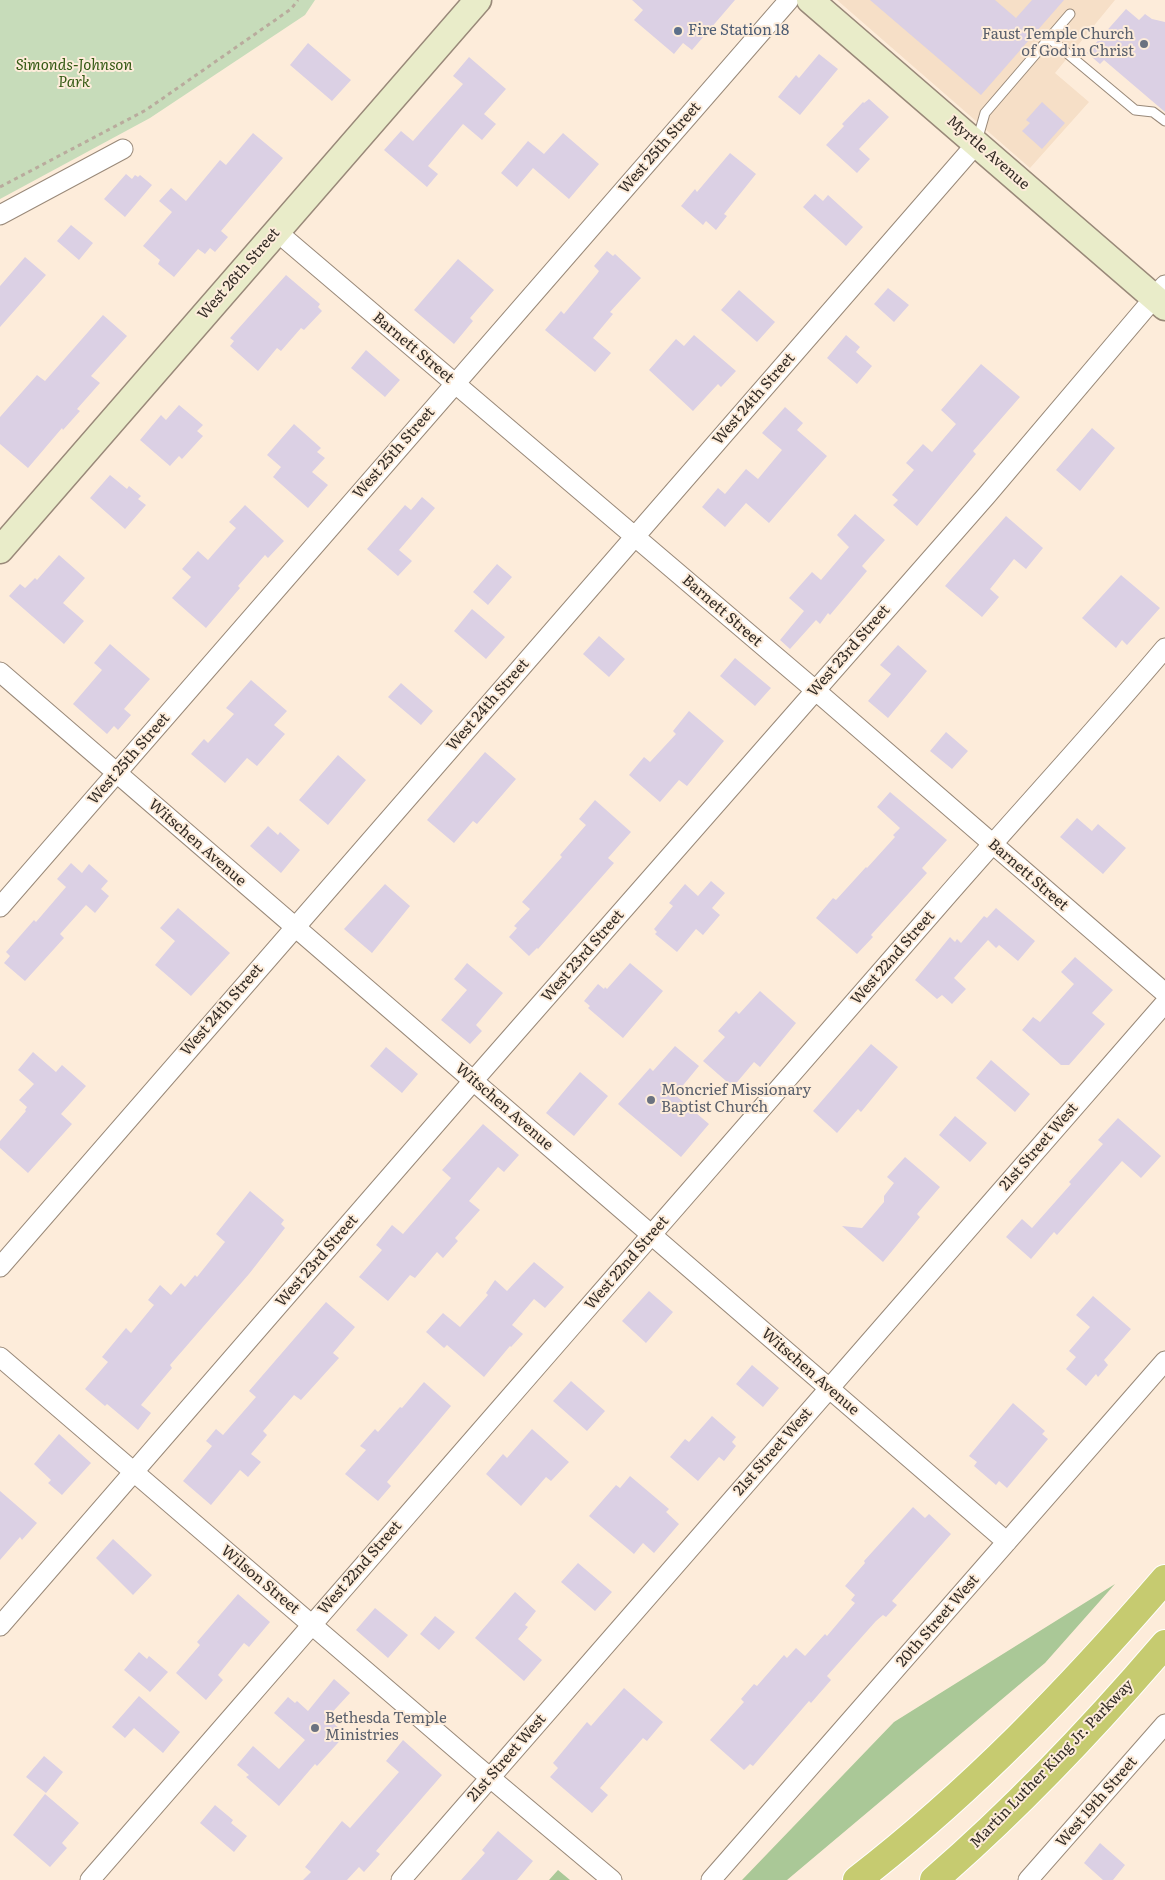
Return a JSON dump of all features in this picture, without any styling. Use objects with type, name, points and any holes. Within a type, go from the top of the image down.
[{"type":"highway","points":[[871,1880],[948,1804],[1014,1743],[1101,1653],[1165,1579]]},
{"type":"highway","name":"Martin Luther King Jr. Parkway","points":[[934,1880],[1023,1798],[1083,1736],[1165,1644]]},
{"type":"highway","points":[[857,1880],[948,1804]]},
{"type":"main road","name":"West 26th Street","points":[[0,550],[478,0]]},
{"type":"main road","name":"Myrtle Avenue","points":[[810,0],[976,143],[1161,297]]},
{"type":"street","name":"West 25th Street","points":[[0,907],[789,0]]},
{"type":"street","name":"West 24th Street","points":[[0,1267],[976,143]]},
{"type":"street","points":[[0,215],[123,149]]},
{"type":"street","name":"Barnett Street","points":[[276,231],[815,690],[1165,993]]},
{"type":"street","name":"West 23rd Street","points":[[0,1626],[815,690],[1161,297]]},
{"type":"street","name":"West 22nd Street","points":[[90,1880],[311,1624],[1165,648]]},
{"type":"street","name":"Witschen Avenue","points":[[0,672],[1007,1542]]},
{"type":"street","name":"21st Street West","points":[[401,1880],[1165,1003]]},
{"type":"street","name":"Wilson Street","points":[[0,1357],[490,1778],[612,1880]]},
{"type":"street","name":"20th Street West","points":[[711,1880],[1165,1361]]},
{"type":"street","name":"West 19th Street","points":[[1028,1880],[1165,1724]]},
{"type":"lane","points":[[976,143],[984,113],[1070,14]]},
{"type":"lane","points":[[1049,38],[1135,110],[1153,112],[1165,121]]},
{"type":"path","points":[[0,187],[146,110],[292,9],[298,0]]},
{"type":"shaded area","points":[[837,0],[1115,0],[1055,73],[1089,102],[1030,168]]},
{"type":"green space","name":"Simonds-Johnson Park","points":[[0,0],[315,0],[305,15],[150,118],[0,199]]},
{"type":"green space","points":[[1115,1584],[1045,1663],[787,1880],[742,1880],[894,1722]]},
{"type":"green space","points":[[558,1870],[570,1880],[549,1880]]},
{"type":"building","name":"Fire Station 18","points":[[632,0],[735,0],[692,50],[683,43],[674,54],[634,20],[643,10]]},
{"type":"building","points":[[870,0],[995,0],[1016,18],[1032,0],[1064,0],[981,95]]},
{"type":"building","name":"Faust Temple Church of God in Christ","points":[[1126,9],[1139,20],[1145,14],[1152,19],[1165,22],[1165,112],[1104,60],[1100,64],[1087,53]]},
{"type":"building","points":[[308,43],[351,80],[332,101],[290,65]]},
{"type":"building","points":[[819,54],[838,69],[800,115],[778,97],[796,75],[799,78]]},
{"type":"building","points":[[469,57],[506,89],[484,114],[496,124],[482,140],[463,124],[428,166],[438,174],[427,187],[384,150],[401,131],[413,141],[463,84],[453,76]]},
{"type":"building","points":[[869,99],[889,117],[859,149],[870,159],[857,173],[826,145],[844,126],[842,124],[863,102]]},
{"type":"building","points":[[1042,102],[1065,123],[1042,149],[1022,131],[1030,123],[1026,120]]},
{"type":"building","points":[[253,133],[283,158],[221,231],[228,237],[215,252],[210,248],[205,254],[198,249],[174,277],[158,264],[160,260],[143,246],[172,212],[159,201],[171,188],[186,201],[220,160],[226,165]]},
{"type":"building","points":[[563,133],[599,164],[569,199],[533,168],[517,187],[501,173],[528,141],[544,154]]},
{"type":"building","points":[[730,153],[756,174],[724,214],[727,216],[716,230],[706,221],[703,225],[681,206],[695,189],[697,192]]},
{"type":"building","points":[[126,174],[132,179],[135,175],[138,177],[140,175],[152,185],[125,217],[104,199]]},
{"type":"building","points":[[815,194],[823,201],[828,195],[863,227],[846,246],[803,207]]},
{"type":"building","points":[[71,225],[93,243],[79,260],[57,241]]},
{"type":"building","points":[[607,251],[613,256],[615,254],[641,278],[610,312],[613,314],[593,338],[611,353],[595,372],[545,330],[561,311],[564,314],[597,274],[599,271],[594,266]]},
{"type":"building","points":[[25,257],[46,275],[0,327],[0,286]]},
{"type":"building","points":[[458,259],[494,290],[470,318],[473,321],[454,344],[414,310]]},
{"type":"building","points":[[286,275],[320,304],[318,307],[322,311],[304,330],[301,328],[281,351],[277,348],[258,371],[230,346],[234,341],[230,338]]},
{"type":"building","points":[[888,288],[909,305],[894,322],[874,304]]},
{"type":"building","points":[[739,290],[775,322],[757,342],[721,310]]},
{"type":"building","points":[[103,315],[127,336],[91,376],[100,383],[77,409],[80,411],[63,430],[62,428],[28,468],[0,444],[0,417],[37,375],[45,381]]},
{"type":"building","points":[[694,335],[736,371],[721,387],[718,384],[693,411],[649,370],[676,339],[684,346]]},
{"type":"building","points":[[846,335],[860,347],[856,352],[872,366],[857,384],[827,358]]},
{"type":"building","points":[[366,350],[400,380],[385,397],[351,368]]},
{"type":"building","points":[[981,364],[1020,397],[973,451],[976,454],[917,526],[893,505],[898,500],[892,495],[914,470],[906,463],[923,444],[932,452],[956,424],[941,410]]},
{"type":"building","points":[[179,405],[203,425],[197,431],[203,436],[182,459],[179,456],[170,466],[140,440],[161,415],[166,420]]},
{"type":"building","points":[[785,407],[803,423],[797,430],[827,456],[769,523],[746,503],[725,527],[702,507],[718,488],[725,494],[746,469],[758,479],[782,450],[762,433]]},
{"type":"building","points":[[294,424],[321,448],[317,452],[325,458],[312,472],[328,485],[308,508],[273,477],[281,467],[267,455]]},
{"type":"building","points":[[1092,428],[1115,448],[1080,491],[1056,470]]},
{"type":"building","points":[[110,475],[127,489],[129,486],[141,496],[138,499],[146,505],[125,529],[90,498]]},
{"type":"building","points":[[422,497],[435,508],[399,550],[412,561],[398,576],[367,549],[405,505],[411,510]]},
{"type":"building","points":[[245,505],[284,541],[268,558],[265,555],[238,586],[240,588],[206,628],[172,598],[191,577],[182,569],[198,551],[208,560],[236,528],[229,522]]},
{"type":"building","points":[[855,514],[885,540],[862,566],[867,571],[830,615],[828,613],[820,624],[816,620],[790,649],[780,640],[804,611],[789,598],[812,572],[821,580],[849,547],[837,535]]},
{"type":"building","points":[[1006,516],[1043,548],[1026,569],[1014,559],[990,589],[999,597],[982,617],[945,586]]},
{"type":"building","points":[[59,555],[85,578],[63,603],[84,621],[64,644],[9,596],[20,584],[25,588],[35,578],[37,580]]},
{"type":"building","points":[[497,564],[512,577],[488,605],[473,592]]},
{"type":"building","points":[[1121,575],[1160,608],[1127,645],[1122,640],[1116,648],[1082,618]]},
{"type":"building","points":[[472,609],[505,637],[486,659],[454,631]]},
{"type":"building","points":[[599,636],[625,659],[609,677],[583,654]]},
{"type":"building","points":[[110,644],[150,679],[124,709],[131,715],[118,730],[114,726],[107,734],[73,704],[102,670],[94,663]]},
{"type":"building","points":[[898,645],[927,671],[888,718],[868,701],[891,674],[880,665]]},
{"type":"building","points":[[735,658],[771,688],[755,706],[720,676]]},
{"type":"building","points":[[251,680],[287,711],[274,725],[285,734],[257,766],[247,758],[225,783],[191,754],[204,739],[208,743],[234,714],[226,708]]},
{"type":"building","points":[[401,683],[433,711],[421,725],[388,697]]},
{"type":"building","points":[[689,711],[724,741],[687,786],[679,780],[660,802],[629,775],[644,757],[650,762],[676,734],[673,731]]},
{"type":"building","points":[[946,732],[968,751],[952,769],[930,751]]},
{"type":"building","points":[[485,752],[516,779],[477,824],[473,821],[454,843],[427,820]]},
{"type":"building","points":[[338,755],[366,780],[328,825],[299,800]]},
{"type":"building","points":[[890,792],[947,840],[922,868],[927,873],[871,935],[873,937],[857,954],[816,918],[833,898],[836,900],[895,837],[893,835],[900,828],[877,807]]},
{"type":"building","points":[[595,800],[631,832],[608,858],[614,863],[538,949],[529,956],[509,937],[517,928],[514,926],[530,909],[522,902],[562,857],[560,855],[586,825],[579,819]]},
{"type":"building","points":[[1077,818],[1092,831],[1098,824],[1126,848],[1103,874],[1060,837]]},
{"type":"building","points":[[268,826],[278,835],[280,832],[300,850],[281,873],[250,846]]},
{"type":"building","points":[[71,863],[82,873],[89,864],[108,881],[101,889],[109,896],[95,913],[86,905],[60,934],[64,938],[25,981],[4,963],[10,956],[6,952],[34,920],[36,922],[66,887],[57,879]]},
{"type":"building","points":[[711,881],[725,893],[712,908],[720,915],[703,935],[696,929],[677,952],[655,934],[657,932],[654,929],[673,906],[669,903],[685,884],[698,896]]},
{"type":"building","points":[[385,884],[410,906],[372,953],[344,929]]},
{"type":"building","points":[[178,908],[230,953],[191,996],[155,965],[175,941],[160,928]]},
{"type":"building","points":[[996,908],[1035,941],[1018,961],[999,945],[996,948],[988,940],[954,978],[966,989],[952,1004],[942,995],[937,999],[915,980],[950,937],[955,942],[957,939],[961,943],[984,916],[987,918]]},
{"type":"building","points":[[1075,957],[1113,990],[1092,1013],[1105,1024],[1069,1065],[1061,1065],[1022,1030],[1033,1017],[1040,1022],[1074,984],[1061,972]]},
{"type":"building","points":[[467,963],[503,993],[476,1025],[482,1031],[470,1044],[441,1020],[467,990],[454,979]]},
{"type":"building","points":[[630,963],[663,991],[623,1038],[588,1008],[590,1006],[584,1001],[598,984],[607,989]]},
{"type":"building","points":[[760,991],[796,1023],[760,1067],[754,1062],[733,1087],[703,1061],[725,1037],[718,1031],[736,1011],[739,1014]]},
{"type":"building","points":[[871,1044],[898,1067],[861,1112],[858,1109],[837,1133],[813,1111]]},
{"type":"building","name":"Moncrief Missionary Baptist Church","points":[[675,1046],[699,1066],[675,1095],[709,1124],[681,1157],[618,1104],[650,1068],[653,1071]]},
{"type":"building","points":[[386,1047],[418,1074],[402,1093],[370,1066]]},
{"type":"building","points":[[33,1052],[56,1072],[62,1065],[86,1086],[61,1114],[72,1124],[28,1173],[0,1148],[0,1141],[26,1111],[27,1107],[19,1100],[34,1084],[18,1070]]},
{"type":"building","points":[[991,1060],[1030,1094],[1015,1112],[976,1078]]},
{"type":"building","points":[[580,1072],[608,1096],[574,1136],[546,1113]]},
{"type":"building","points":[[955,1116],[987,1143],[970,1162],[939,1135]]},
{"type":"building","points":[[1118,1118],[1161,1156],[1141,1178],[1122,1161],[1057,1235],[1054,1232],[1031,1259],[1006,1237],[1022,1219],[1032,1228],[1103,1144],[1098,1140]]},
{"type":"building","points":[[483,1124],[519,1155],[504,1172],[498,1167],[469,1201],[480,1210],[455,1238],[458,1241],[443,1258],[437,1252],[415,1278],[410,1275],[388,1301],[359,1277],[382,1250],[376,1245],[392,1225],[403,1234],[451,1178],[442,1170]]},
{"type":"building","points":[[905,1157],[940,1187],[917,1214],[920,1217],[883,1262],[842,1226],[862,1228],[884,1202],[884,1196],[894,1183],[887,1177]]},
{"type":"building","points":[[250,1191],[284,1220],[281,1224],[285,1228],[249,1274],[170,1365],[172,1368],[141,1405],[151,1413],[138,1430],[107,1404],[105,1406],[85,1389],[108,1362],[102,1357],[126,1328],[131,1333],[154,1305],[148,1300],[160,1285],[171,1295],[181,1283],[185,1287],[195,1275],[197,1277],[225,1242],[216,1234]]},
{"type":"building","points":[[534,1262],[564,1287],[545,1308],[534,1299],[512,1325],[523,1334],[510,1346],[484,1377],[447,1345],[444,1348],[426,1332],[443,1313],[460,1327],[488,1295],[486,1293],[495,1280],[507,1291]]},
{"type":"building","points":[[649,1291],[673,1312],[646,1343],[622,1321]]},
{"type":"building","points":[[1093,1296],[1131,1329],[1104,1360],[1108,1365],[1098,1377],[1096,1374],[1086,1386],[1066,1369],[1076,1357],[1069,1351],[1090,1327],[1076,1315]]},
{"type":"building","points":[[326,1302],[355,1327],[333,1353],[339,1358],[301,1400],[294,1395],[263,1431],[267,1435],[251,1454],[261,1462],[248,1477],[240,1470],[211,1505],[183,1481],[212,1446],[206,1441],[216,1429],[223,1435],[256,1397],[249,1391]]},
{"type":"building","points":[[752,1365],[779,1388],[763,1407],[736,1384]]},
{"type":"building","points":[[571,1381],[605,1411],[587,1431],[553,1401]]},
{"type":"building","points":[[424,1382],[451,1406],[387,1482],[391,1486],[378,1501],[345,1474],[366,1450],[360,1446],[375,1429],[378,1432],[400,1407],[402,1408]]},
{"type":"building","points":[[1013,1403],[1045,1431],[1042,1434],[1048,1439],[1007,1488],[999,1481],[996,1485],[974,1466],[977,1462],[969,1456]]},
{"type":"building","points":[[712,1416],[736,1437],[732,1442],[736,1446],[724,1461],[719,1457],[698,1481],[670,1457],[685,1439],[689,1442]]},
{"type":"building","points":[[532,1429],[569,1462],[551,1481],[546,1477],[521,1506],[486,1474],[503,1454],[507,1458]]},
{"type":"building","points":[[59,1434],[91,1463],[62,1495],[48,1483],[51,1480],[34,1464]]},
{"type":"building","points":[[630,1476],[669,1509],[666,1512],[679,1524],[654,1553],[643,1543],[634,1554],[589,1516],[616,1485],[620,1488]]},
{"type":"building","points":[[0,1491],[37,1523],[22,1540],[20,1537],[0,1560]]},
{"type":"building","points":[[913,1507],[925,1518],[929,1514],[951,1534],[892,1601],[897,1605],[886,1617],[883,1615],[876,1621],[827,1676],[831,1680],[811,1703],[809,1701],[753,1766],[750,1764],[744,1770],[710,1740],[744,1702],[741,1699],[754,1684],[757,1686],[784,1655],[787,1658],[796,1648],[805,1656],[825,1634],[827,1636],[855,1603],[851,1600],[855,1595],[845,1586],[865,1563],[864,1561]]},
{"type":"building","points":[[113,1539],[152,1575],[133,1595],[96,1558]]},
{"type":"building","points":[[578,1563],[612,1592],[595,1611],[561,1582]]},
{"type":"building","points":[[515,1592],[536,1611],[525,1625],[528,1627],[518,1639],[542,1660],[524,1681],[475,1638]]},
{"type":"building","points":[[238,1594],[270,1622],[249,1647],[244,1643],[218,1675],[223,1680],[206,1700],[176,1673],[200,1645],[197,1642]]},
{"type":"building","points":[[375,1608],[408,1635],[388,1658],[356,1630]]},
{"type":"building","points":[[435,1616],[455,1632],[439,1650],[420,1634]]},
{"type":"building","points":[[139,1652],[147,1659],[149,1656],[168,1672],[150,1692],[124,1670]]},
{"type":"building","points":[[334,1679],[350,1693],[327,1718],[346,1734],[317,1766],[315,1764],[279,1806],[246,1777],[249,1775],[237,1765],[253,1746],[279,1769],[305,1740],[274,1713],[288,1697],[295,1703],[297,1701],[308,1711]]},
{"type":"building","points":[[624,1688],[663,1722],[647,1741],[643,1738],[600,1788],[608,1795],[592,1813],[550,1777],[558,1768],[553,1763],[587,1722],[591,1726]]},
{"type":"building","points":[[139,1696],[180,1732],[163,1753],[134,1728],[125,1738],[112,1727]]},
{"type":"building","points":[[403,1740],[442,1775],[376,1851],[380,1854],[364,1872],[359,1867],[347,1880],[303,1880],[311,1872],[305,1867],[342,1821],[350,1828],[399,1772],[386,1761]]},
{"type":"building","points":[[44,1756],[63,1772],[46,1793],[26,1777]]},
{"type":"building","points":[[45,1794],[79,1823],[62,1843],[67,1848],[50,1867],[13,1835]]},
{"type":"building","points":[[215,1805],[233,1820],[231,1823],[247,1836],[234,1852],[200,1823]]},
{"type":"building","points":[[498,1831],[533,1861],[517,1880],[461,1880],[485,1853],[482,1850]]},
{"type":"building","points":[[1100,1843],[1125,1865],[1113,1880],[1103,1880],[1084,1863]]},
{"type":"place","name":"Fire Station 18","points":[[678,31]]},
{"type":"place","name":"Faust Temple Church of God in Christ","points":[[1144,44]]},
{"type":"place","name":"Moncrief Missionary Baptist Church","points":[[651,1100]]},
{"type":"place","name":"Bethesda Temple Ministries","points":[[315,1728]]}]
